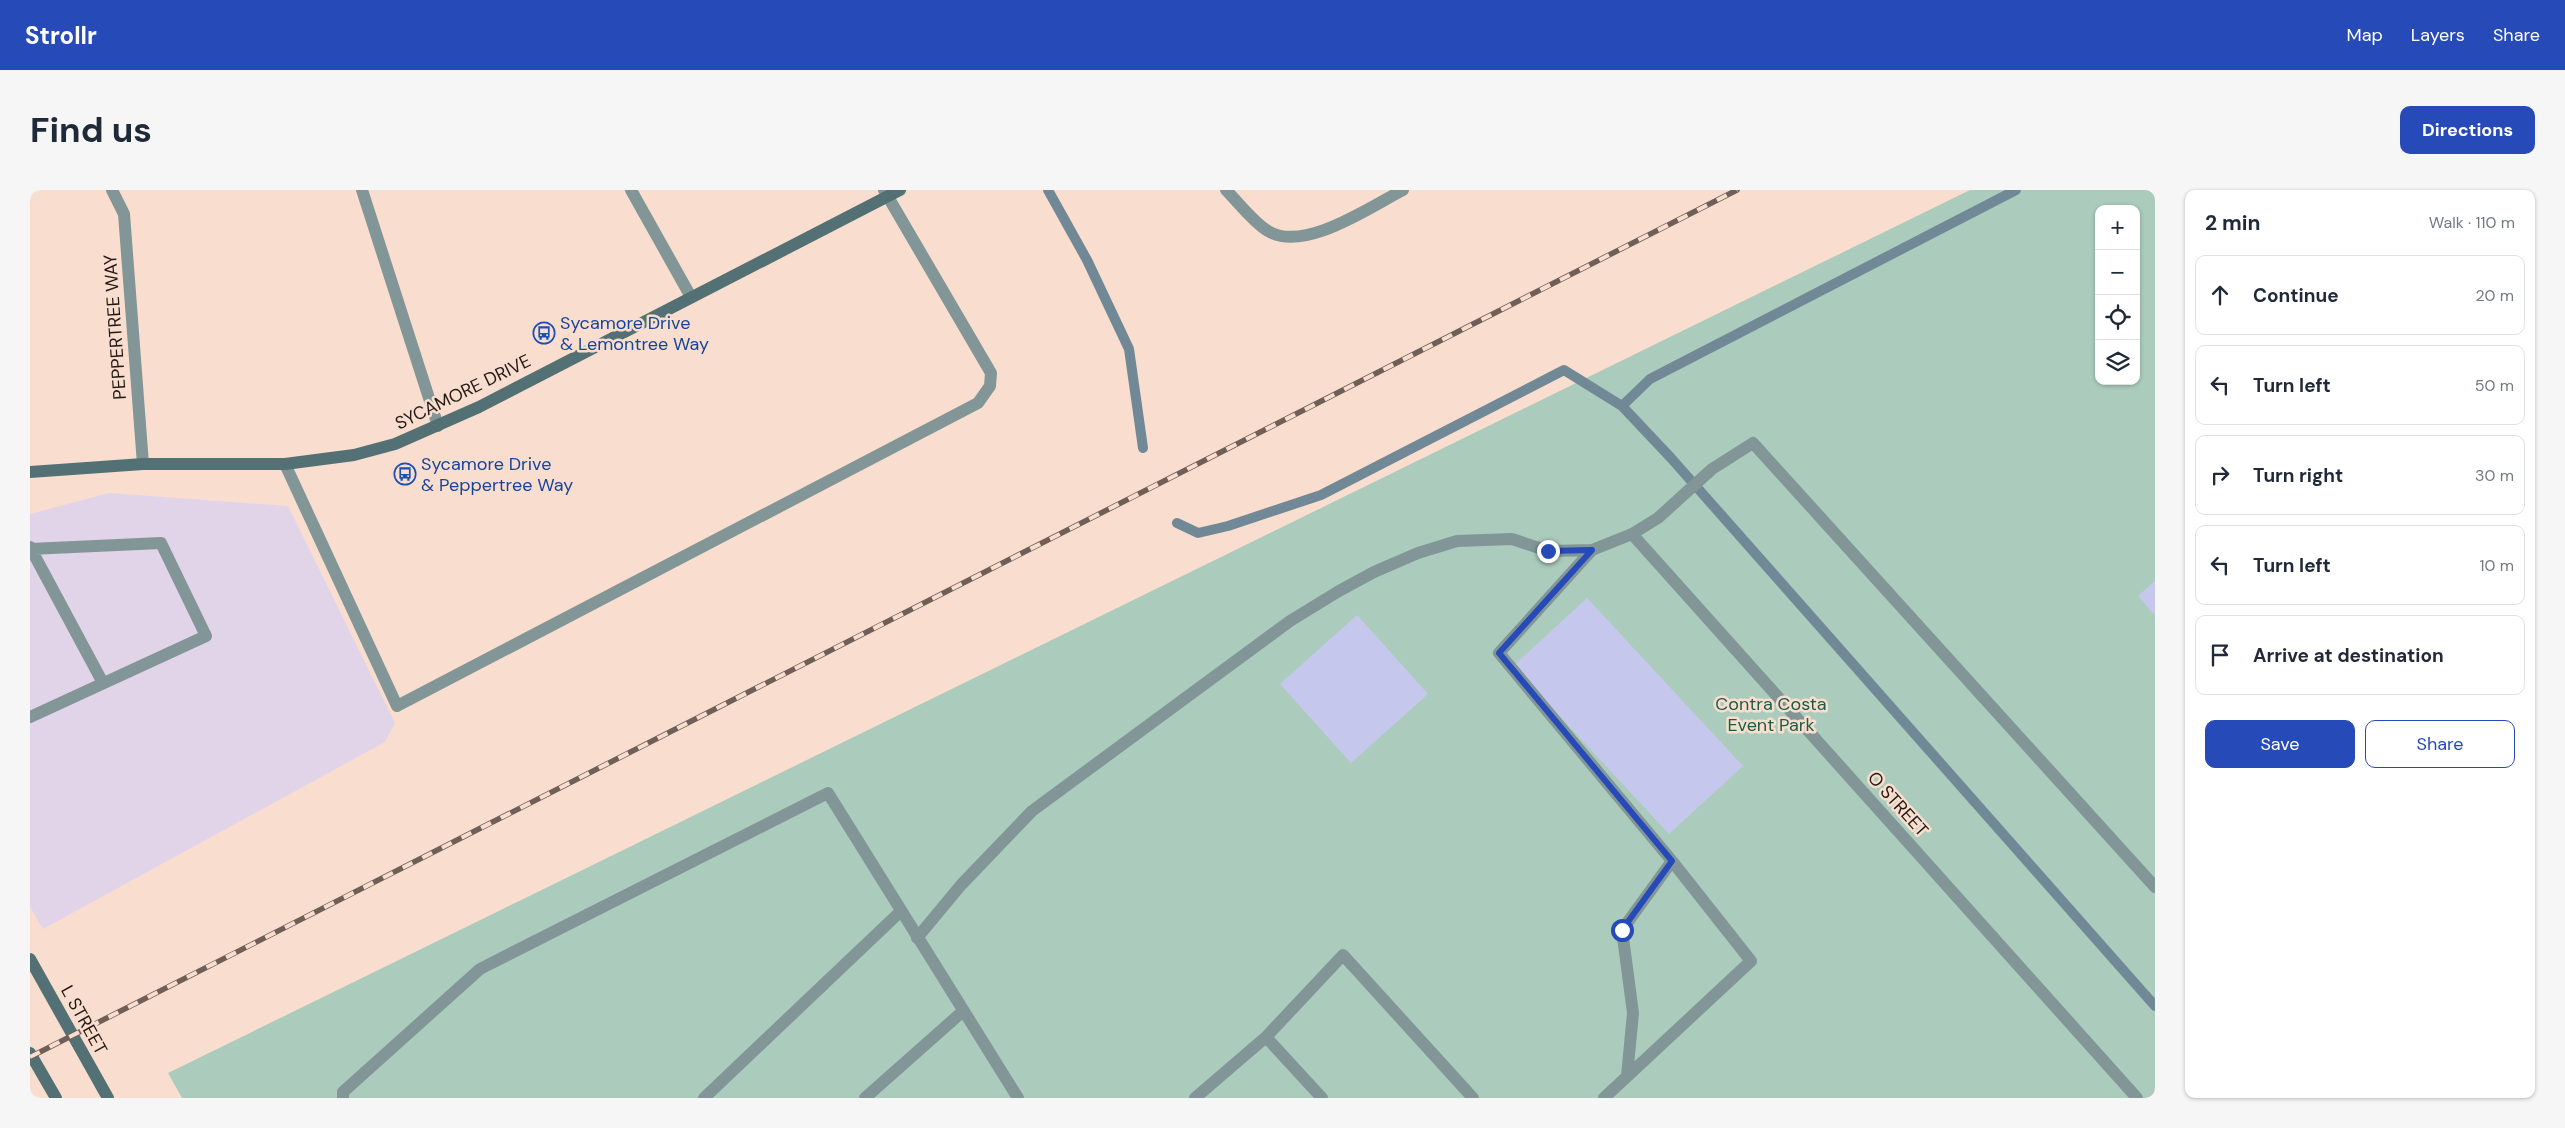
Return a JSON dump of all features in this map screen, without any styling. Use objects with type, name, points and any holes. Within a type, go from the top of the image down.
[{"type":"street","name":"PEPPERTREE WAY","points":[[112,190],[124,214],[143,464]]},
{"type":"street","points":[[362,190],[438,426]]},
{"type":"street","points":[[631,190],[691,297]]},
{"type":"street","name":"SYCAMORE DRIVE","points":[[30,472],[143,464],[284,464],[354,455],[395,444],[438,426],[691,297],[886,193],[900,190]]},
{"type":"street","points":[[1226,190],[1268,231],[1292,239],[1323,231],[1404,190]]},
{"type":"street","points":[[284,464],[397,706],[978,403],[990,386],[991,373],[886,193]]},
{"type":"street","points":[[917,938],[961,885],[1032,811],[1290,621],[1339,591],[1374,572],[1418,553],[1457,541],[1512,539],[1548,551],[1592,550],[1632,534],[1658,518],[1712,469],[1753,443],[2155,887]]},
{"type":"street","name":"O STREET","points":[[1632,534],[2137,1098]]},
{"type":"street","points":[[30,717],[103,684],[206,636],[161,543],[30,548],[103,684]]},
{"type":"street","points":[[1592,550],[1499,653],[1672,861],[1751,961],[1604,1098]]},
{"type":"street","points":[[343,1098],[343,1092],[480,969],[828,793],[1013,1096]]},
{"type":"street","points":[[1627,1076],[1633,1013],[1622,930],[1672,861]]},
{"type":"street","points":[[704,1098],[901,912]]},
{"type":"street","points":[[1195,1098],[1266,1037],[1343,955],[1473,1098]]},
{"type":"street","name":"L STREET","points":[[30,959],[108,1098]]},
{"type":"street","points":[[865,1098],[962,1012]]},
{"type":"street","points":[[1266,1037],[1322,1098]]},
{"type":"street","points":[[30,1053],[56,1098]]},
{"type":"shaded area","points":[[109,493],[288,506],[395,723],[385,742],[43,929],[30,907],[30,514]]},
{"type":"green space","name":"Contra Costa Event Park","points":[[1970,190],[2155,190],[2155,1098],[182,1098],[168,1073]]},
{"type":"building","points":[[2155,581],[2155,615],[2138,596]]},
{"type":"building","points":[[1587,598],[1743,766],[1669,834],[1513,666]]},
{"type":"building","points":[[1357,615],[1428,694],[1351,763],[1280,684]]},
{"type":"waterway","points":[[1048,190],[1087,260],[1129,349],[1143,448]]},
{"type":"waterway","points":[[1622,406],[1650,379],[2016,190]]},
{"type":"waterway","points":[[1177,523],[1198,533],[1228,526],[1321,495],[1564,370],[1622,406],[1671,458],[2155,1006]]},
{"type":"railway","points":[[30,1057],[1737,190]]},
{"type":"place","name":"Sycamore Drive & Lemontree Way","points":[[544,333]]},
{"type":"place","name":"Sycamore Drive & Peppertree Way","points":[[405,474]]},
{"type":"route","points":[[1548,551],[1592,550],[1499,653],[1672,861],[1622,930]]}]
